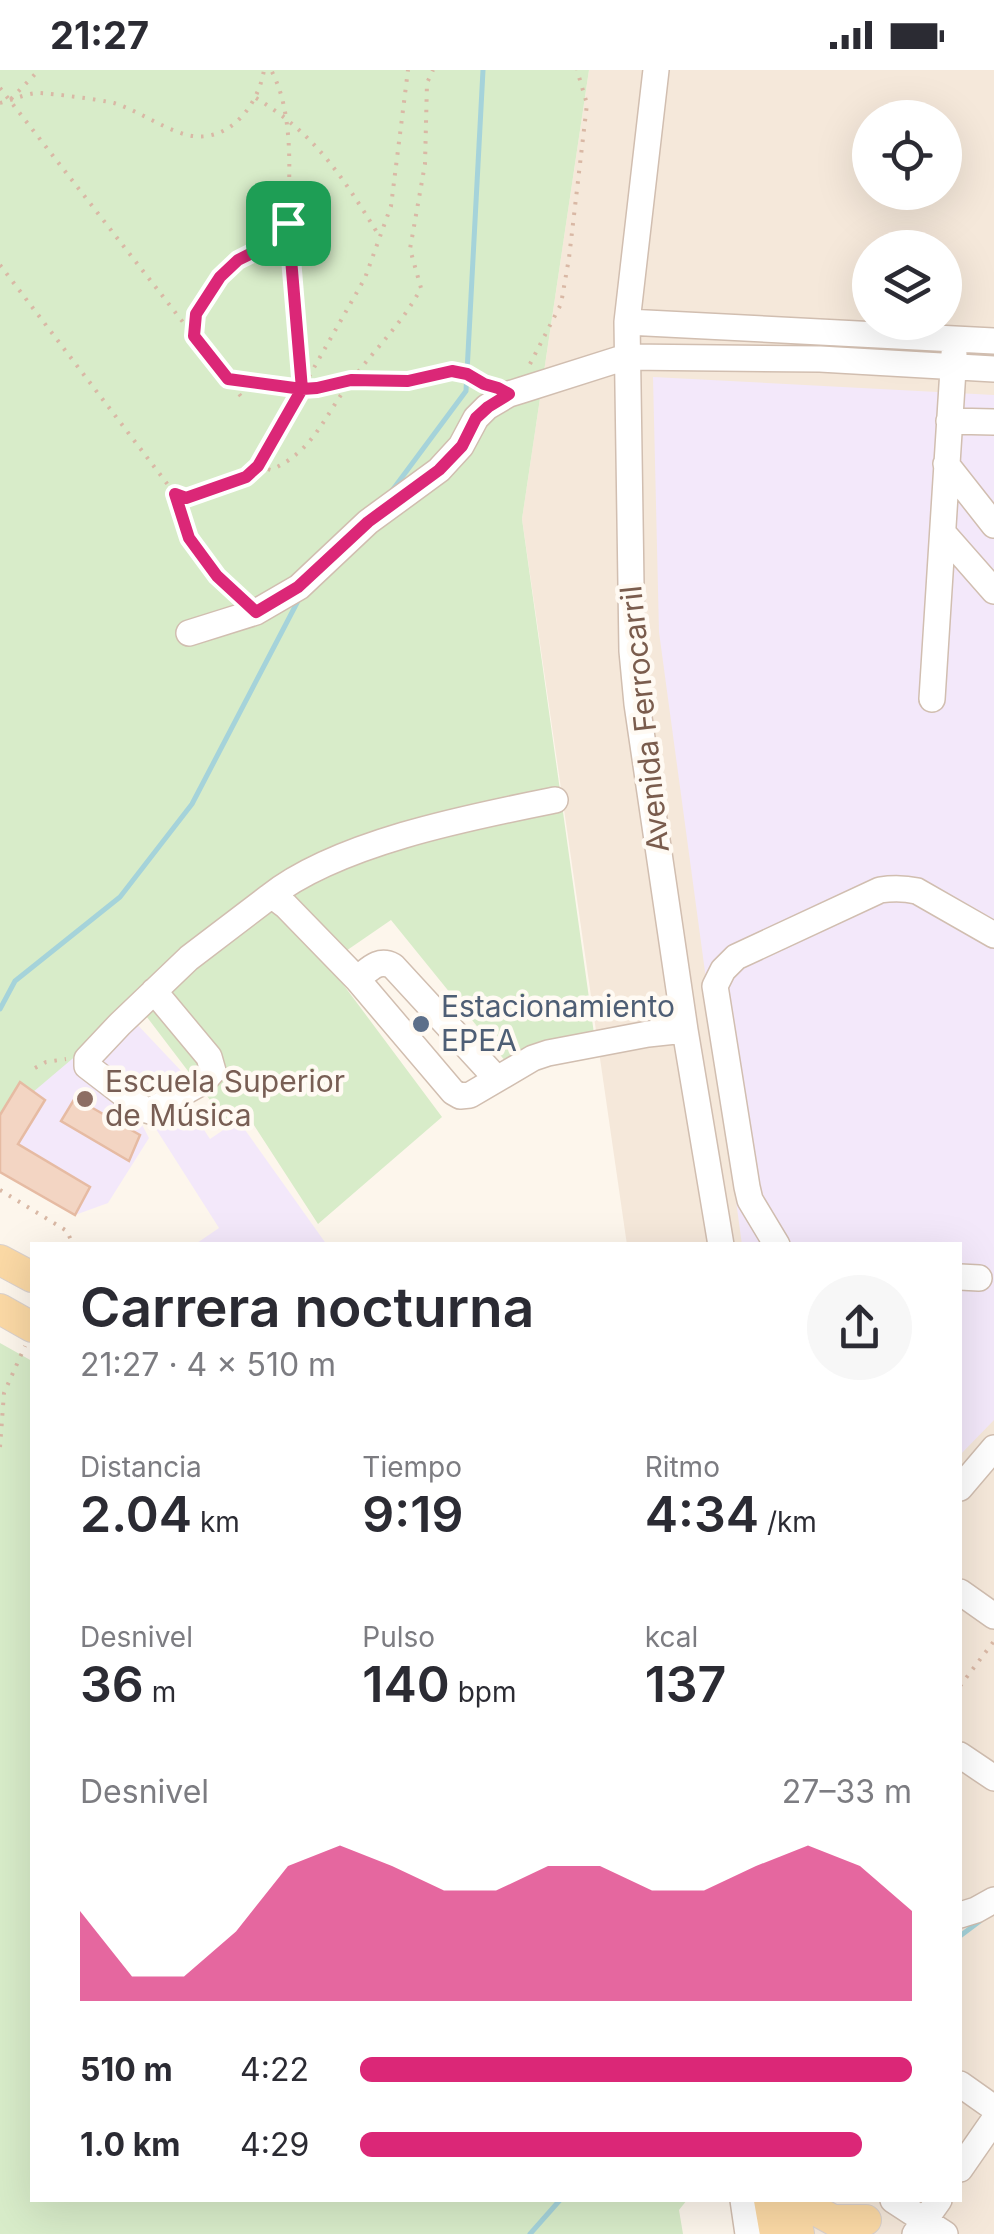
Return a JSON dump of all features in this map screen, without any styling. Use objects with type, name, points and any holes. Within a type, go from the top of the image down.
[{"type":"main road","points":[[0,1309],[30,1335]]},
{"type":"main road","points":[[769,2202],[775,2234]]},
{"type":"main road","points":[[792,2202],[799,2234]]},
{"type":"main road","points":[[813,2202],[815,2210],[832,2220],[866,2218]]},
{"type":"street","name":"Avenida Ferrocarril","points":[[656,70],[627,322],[632,651],[685,1030],[720,1242]]},
{"type":"street","points":[[627,322],[852,334]]},
{"type":"street","points":[[820,359],[822,332]]},
{"type":"street","points":[[962,339],[994,341]]},
{"type":"street","points":[[932,699],[955,340]]},
{"type":"street","points":[[189,633],[256,612],[298,587],[368,522],[439,470],[462,446],[476,418],[515,392],[626,357],[820,359],[994,369]]},
{"type":"street","points":[[949,421],[994,422]]},
{"type":"street","points":[[946,464],[994,525]]},
{"type":"street","points":[[942,533],[994,591]]},
{"type":"street","points":[[154,992],[209,1057],[213,1071],[204,1081],[150,1112],[87,1066],[87,1058],[120,1024],[189,958],[299,877],[370,847],[555,800]]},
{"type":"street","points":[[775,1242],[750,1200],[747,1187],[716,986],[723,970],[736,957],[880,890],[892,888],[917,891],[994,935]]},
{"type":"street","points":[[269,897],[284,904],[357,978],[452,1092],[460,1096],[470,1095],[533,1058],[685,1030]]},
{"type":"street","points":[[357,978],[379,962],[393,966],[498,1079]]},
{"type":"street","points":[[962,1486],[993,1452]]},
{"type":"street","points":[[962,1593],[994,1616]]},
{"type":"street","points":[[962,1756],[994,1778]]},
{"type":"street","points":[[962,1914],[994,1900]]},
{"type":"street","points":[[962,2085],[994,2108]]},
{"type":"street","points":[[962,2166],[994,2120]]},
{"type":"street","points":[[743,2202],[748,2234]]},
{"type":"street","points":[[896,2202],[931,2222]]},
{"type":"path","points":[[10,100],[39,70]]},
{"type":"path","points":[[0,103],[37,94],[114,103],[179,133],[202,137],[220,133],[247,114],[267,70],[276,80],[285,116],[290,177],[288,223],[302,389]]},
{"type":"path","points":[[175,494],[195,496],[246,477],[258,466],[365,278],[391,206],[408,70]]},
{"type":"path","points":[[258,466],[271,470],[301,452],[316,436],[351,380],[397,325],[421,288],[410,248],[424,164],[426,83],[433,70]]},
{"type":"path","points":[[228,379],[302,389],[351,380],[408,381],[452,371],[515,392],[560,304],[569,258],[587,104],[577,70]]},
{"type":"path","points":[[0,88],[243,398]]},
{"type":"path","points":[[256,98],[285,116],[318,148],[380,237]]},
{"type":"path","points":[[194,336],[196,314],[220,277],[238,260],[264,247],[288,223]]},
{"type":"path","points":[[0,265],[175,494],[189,538],[217,576],[256,612]]},
{"type":"path","points":[[0,1190],[68,1231],[72,1242]]},
{"type":"path","points":[[0,1447],[2,1392],[30,1335]]},
{"type":"path","points":[[962,1683],[994,1641]]},
{"type":"shaded area","points":[[589,70],[994,70],[994,2234],[760,2234],[756,2202],[962,2202],[962,1242],[627,1242],[522,519]]},
{"type":"shaded area","points":[[653,377],[994,395],[994,1420],[962,1453],[962,1242],[742,1242],[659,632]]},
{"type":"shaded area","name":"Escuela Superior de Música","points":[[117,1003],[185,1075],[139,1119],[149,1138],[108,1203],[75,1215],[0,1172],[0,1115]]},
{"type":"shaded area","points":[[182,1096],[210,1139],[238,1120],[325,1242],[198,1242],[219,1228],[149,1118]]},
{"type":"green space","points":[[0,70],[589,70],[522,519],[596,1048],[519,1078],[391,920],[343,953],[281,901],[442,1117],[318,1224],[248,1116],[226,1121],[137,1004],[0,1120]]},
{"type":"green space","points":[[0,1343],[30,1360],[30,2202],[685,2202],[679,2210],[683,2234],[0,2234]]},
{"type":"building","name":"Escuela Superior de Música","points":[[20,1082],[45,1100],[18,1144],[90,1187],[75,1215],[0,1172],[0,1115]]},
{"type":"building","name":"Escuela Superior de Música","points":[[75,1098],[140,1135],[129,1161],[61,1121]]},
{"type":"waterway","points":[[391,492],[466,391],[483,70]]},
{"type":"waterway","points":[[0,1009],[15,981],[120,897],[192,804],[299,599]]},
{"type":"waterway","points":[[962,1934],[980,1921]]},
{"type":"waterway","points":[[530,2234],[558,2202]]},
{"type":"place","name":"Estacionamiento EPEA","points":[[421,1024]]},
{"type":"place","name":"Escuela Superior de Música","points":[[85,1099]]},
{"type":"route","points":[[288,223],[264,247],[238,260],[220,277],[196,314],[194,336],[228,379],[302,389],[258,466],[246,477],[186,498],[175,494],[189,538],[217,576],[256,612],[298,587],[368,522],[439,470],[462,446],[476,418],[509,394],[452,371],[408,381],[351,380],[302,389],[288,223]]}]
